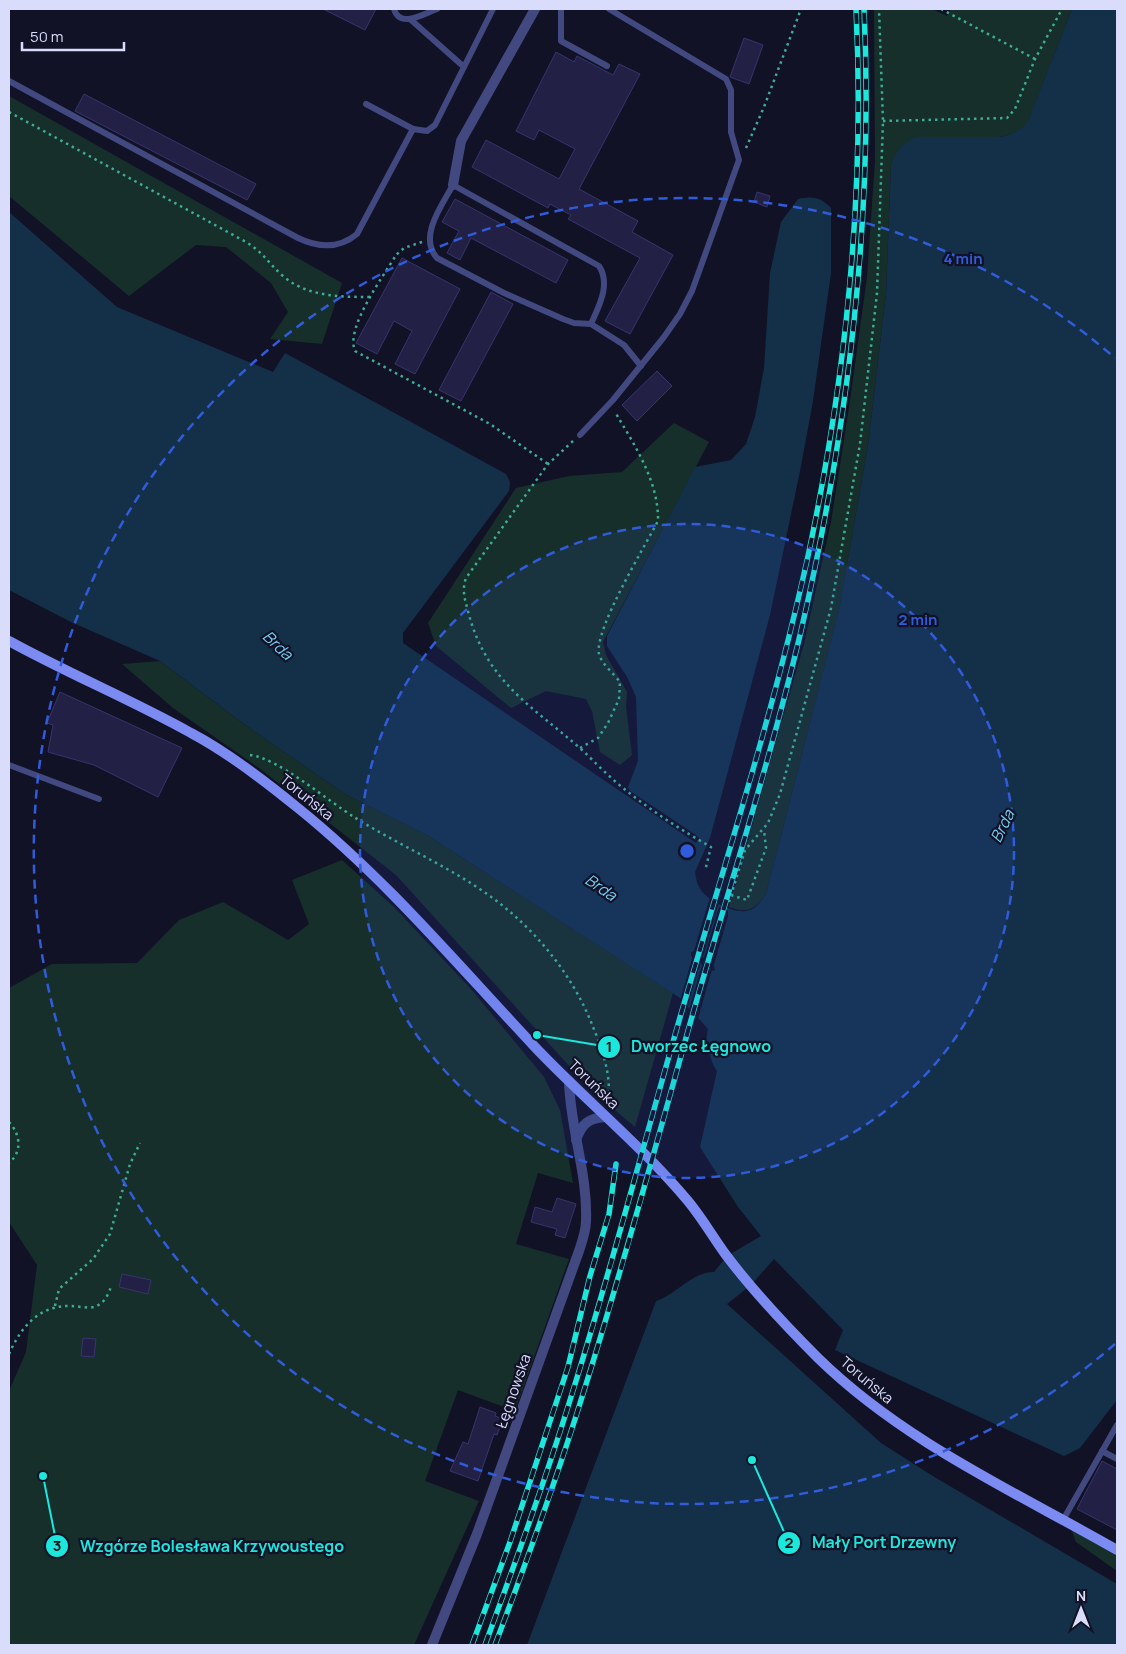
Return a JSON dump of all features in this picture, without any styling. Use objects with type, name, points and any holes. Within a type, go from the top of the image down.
[{"type":"street","points":[[453,185],[458,150],[473,119],[535,9]]},
{"type":"street","name":"Toruńska","points":[[9,642],[193,734],[223,752],[295,806],[361,862],[417,918],[569,1081],[646,1155],[690,1203],[727,1256],[751,1285],[818,1358],[874,1407],[964,1466],[1117,1550]]},
{"type":"street","name":"Łęgnowska","points":[[432,1645],[477,1534],[579,1252],[586,1227],[586,1212],[569,1081]]},
{"type":"street","points":[[576,1141],[585,1123],[595,1118],[606,1118]]},
{"type":"lane","points":[[394,9],[396,17],[400,20],[410,19],[437,9]]},
{"type":"lane","points":[[366,104],[413,129],[427,131],[435,125],[493,9]]},
{"type":"lane","points":[[561,9],[561,41],[607,66]]},
{"type":"lane","points":[[580,435],[641,366],[680,314],[692,291],[739,160],[731,132],[732,90],[726,79],[608,9]]},
{"type":"lane","points":[[410,19],[464,66]]},
{"type":"lane","points":[[9,81],[298,238],[324,246],[341,244],[357,234],[413,129]]},
{"type":"lane","points":[[591,324],[604,288],[604,278],[599,266],[453,185],[436,216],[430,239],[432,252],[445,264],[562,320],[591,324],[624,345],[641,366]]},
{"type":"lane","points":[[9,765],[99,799]]},
{"type":"lane","points":[[1063,1520],[1117,1425]]},
{"type":"lane","points":[[1102,1451],[1117,1459]]},
{"type":"path","points":[[739,160],[764,107],[801,9]]},
{"type":"path","points":[[729,902],[745,850],[764,830],[774,813],[780,794],[831,608],[860,444],[877,293],[883,121],[879,9]]},
{"type":"path","points":[[941,9],[1035,60]]},
{"type":"path","points":[[883,121],[1007,118],[1015,109],[1035,60],[1062,9]]},
{"type":"path","points":[[9,112],[246,242],[267,257],[285,278],[302,288],[320,294],[372,297]]},
{"type":"path","points":[[430,239],[404,248],[396,255],[354,332],[352,345],[355,352],[490,424],[548,464]]},
{"type":"path","points":[[580,748],[598,738],[619,699],[620,682],[599,656],[598,643],[609,615],[658,520],[658,503],[648,475],[610,403]]},
{"type":"path","points":[[580,435],[548,464],[466,578],[463,590],[475,635],[496,671],[521,700],[580,748],[623,788],[688,834],[711,847],[704,871]]},
{"type":"path","points":[[223,752],[260,756],[378,832],[471,884],[518,919],[549,952],[571,983],[589,1016],[609,1078],[606,1118]]},
{"type":"path","points":[[731,895],[748,900],[766,848],[764,830]]},
{"type":"path","points":[[9,1122],[17,1131],[19,1137],[18,1149],[9,1163]]},
{"type":"path","points":[[55,1306],[59,1289],[93,1259],[110,1234],[130,1164],[140,1143]]},
{"type":"path","points":[[9,1354],[22,1331],[36,1316],[55,1306],[94,1307],[102,1303],[111,1287]]},
{"type":"green space","points":[[874,9],[932,9],[947,16],[951,9],[1072,9],[1028,122],[1018,131],[999,137],[916,137],[891,165],[886,294],[868,445],[839,611],[766,894],[755,907],[741,910],[729,907],[804,644],[831,522],[849,408],[867,277],[875,161]]},
{"type":"green space","points":[[9,96],[342,283],[322,344],[270,339],[288,312],[271,283],[226,247],[196,245],[129,296],[9,196]]},
{"type":"green space","points":[[674,423],[709,442],[603,642],[606,655],[627,692],[626,707],[632,755],[620,765],[600,752],[592,711],[586,699],[546,691],[511,708],[436,646],[428,623],[516,488],[569,476],[622,472]]},
{"type":"green space","points":[[160,661],[248,727],[345,794],[427,835],[673,993],[635,1127],[591,1090],[396,875],[259,768],[173,708],[122,664]]},
{"type":"green space","points":[[342,860],[394,907],[471,989],[544,1077],[560,1110],[573,1183],[538,1173],[516,1244],[569,1259],[515,1411],[458,1390],[425,1481],[479,1501],[414,1645],[9,1645],[9,1391],[26,1352],[37,1265],[9,1222],[9,988],[52,964],[137,963],[179,920],[223,902],[288,940],[309,924],[292,880]]},
{"type":"green space","points":[[1071,1529],[1117,1543],[1117,1571],[1076,1542]]},
{"type":"water","name":"Brda","points":[[1072,9],[1117,9],[1117,1400],[1080,1448],[1064,1456],[835,1350],[843,1330],[774,1259],[751,1285],[727,1304],[881,1443],[936,1478],[1117,1584],[1117,1645],[527,1645],[656,1301],[671,1294],[699,1275],[714,1272],[727,1256],[761,1236],[738,1207],[700,1147],[717,1071],[705,1046],[708,1029],[680,998],[427,835],[345,794],[248,727],[160,661],[71,622],[9,590],[9,212],[117,307],[273,372],[285,353],[506,474],[510,482],[509,491],[403,633],[403,643],[696,843],[699,838],[696,835],[630,791],[628,787],[638,761],[636,697],[627,677],[607,646],[607,636],[695,467],[731,460],[746,444],[755,417],[764,368],[770,273],[781,222],[798,199],[816,198],[831,208],[831,273],[813,401],[800,471],[770,615],[710,838],[695,872],[700,888],[709,898],[728,908],[746,911],[755,907],[766,894],[839,610],[868,445],[886,294],[891,165],[900,148],[916,137],[999,137],[1015,132],[1028,121]],"holes":[[[694,951],[714,966],[715,970],[711,971],[691,956],[691,952]]]},
{"type":"pier","points":[[710,897],[719,902],[702,960],[693,954]]},
{"type":"pier","points":[[719,907],[728,911],[728,916],[713,968],[703,961]]},
{"type":"pier","points":[[693,955],[701,961],[687,1009],[680,1001]]},
{"type":"pier","points":[[703,962],[712,969],[698,1019],[689,1010]]},
{"type":"building","points":[[323,9],[376,9],[365,30]]},
{"type":"building","points":[[744,38],[763,45],[749,84],[730,77]]},
{"type":"building","points":[[556,52],[574,62],[577,56],[613,75],[619,64],[640,74],[579,189],[638,221],[632,232],[673,255],[630,334],[605,321],[640,258],[568,219],[571,215],[550,204],[548,208],[472,167],[486,140],[559,179],[575,149],[539,130],[534,140],[516,131]]},
{"type":"building","points":[[84,94],[256,184],[247,200],[75,111]]},
{"type":"building","points":[[757,192],[770,196],[767,207],[754,202]]},
{"type":"building","points":[[455,199],[568,260],[556,283],[471,238],[460,260],[447,253],[459,231],[442,222]]},
{"type":"building","points":[[402,258],[460,289],[415,374],[395,364],[412,331],[394,321],[377,354],[356,343]]},
{"type":"building","points":[[491,292],[513,304],[461,401],[439,390]]},
{"type":"building","points":[[657,371],[672,386],[637,421],[622,405]]},
{"type":"building","points":[[60,692],[182,748],[158,797],[94,765],[48,752],[53,725],[47,723]]},
{"type":"building","points":[[557,1198],[576,1204],[565,1238],[555,1235],[557,1229],[531,1222],[535,1207],[552,1212]]},
{"type":"building","points":[[122,1274],[151,1280],[148,1294],[119,1287]]},
{"type":"building","points":[[83,1338],[96,1339],[94,1357],[81,1356]]},
{"type":"building","points":[[480,1407],[496,1413],[495,1416],[503,1419],[497,1435],[494,1434],[478,1481],[450,1471],[463,1442],[468,1444]]},
{"type":"building","points":[[1102,1461],[1117,1469],[1117,1530],[1077,1509]]},
{"type":"railway","points":[[485,1645],[551,1460],[600,1302],[681,1014],[732,843],[795,614],[808,556],[833,421],[850,284],[858,146],[856,9]]},
{"type":"railway","points":[[495,1645],[551,1491],[597,1349],[764,772],[801,631],[818,555],[832,478],[854,322],[865,166],[866,87],[864,9]]},
{"type":"railway","points":[[472,1645],[510,1542],[568,1367],[590,1276],[609,1214],[616,1164]]},
{"type":"place","name":"Dworzec Łęgnowo","points":[[537,1035]]},
{"type":"place","name":"Mały Port Drzewny","points":[[752,1460]]},
{"type":"place","name":"Wzgórze Bolesława Krzywoustego","points":[[43,1476]]}]
